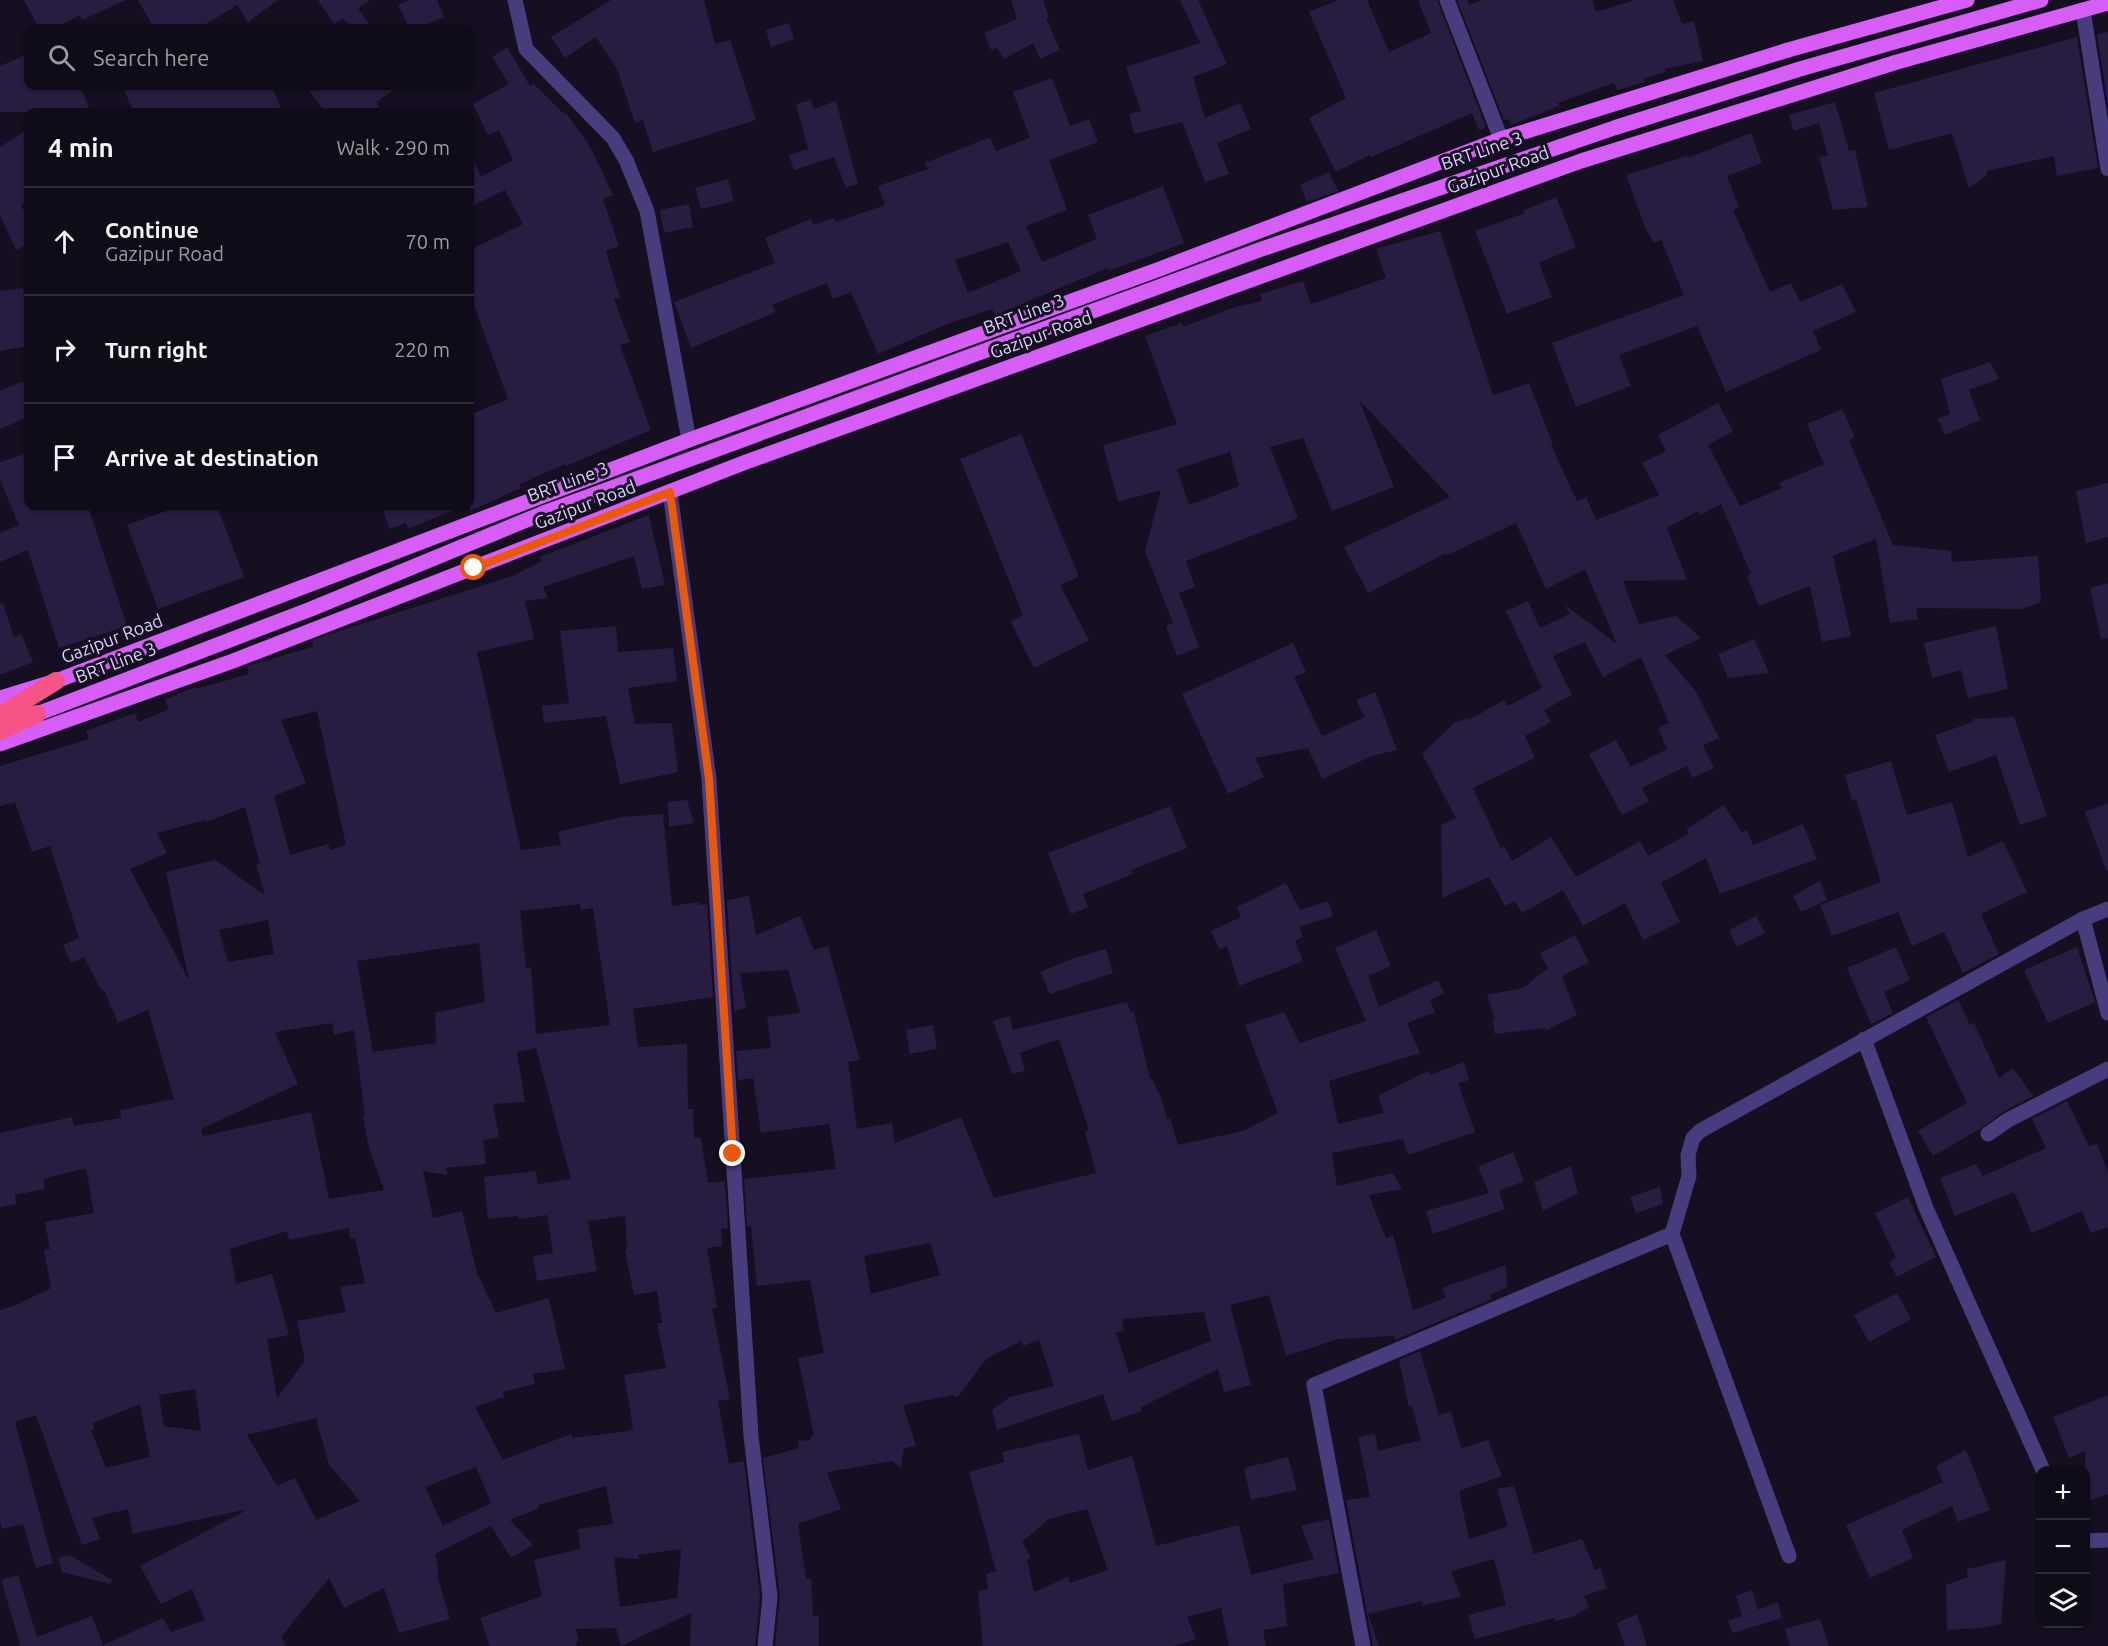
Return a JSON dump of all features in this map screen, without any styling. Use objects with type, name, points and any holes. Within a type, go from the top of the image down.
[{"type":"highway","points":[[1,714],[56,681]]},
{"type":"highway","name":"BRT Line 3","points":[[1,714],[37,714]]},
{"type":"main road","name":"Gazipur Road","points":[[56,681],[689,440],[1146,274],[1501,139],[1777,54],[1967,0]]},
{"type":"main road","name":"BRT Line 3","points":[[37,714],[301,614],[546,512],[1270,246],[1580,140],[1800,69],[2041,0]]},
{"type":"main road","name":"Gazipur Road","points":[[0,744],[233,661],[746,462],[1581,161],[1897,62],[2108,3]]},
{"type":"street","points":[[515,0],[526,49],[613,138],[626,160],[647,211],[689,440]]},
{"type":"street","points":[[1447,0],[1501,139]]},
{"type":"street","points":[[2083,10],[2108,169]]},
{"type":"street","points":[[670,492],[709,779],[750,1424],[770,1598],[765,1646]]},
{"type":"street","points":[[1789,1556],[1672,1234],[1687,1187],[1688,1155],[1696,1134],[2083,919],[2108,909]]},
{"type":"street","points":[[2083,919],[2108,1013]]},
{"type":"street","points":[[1864,1039],[1926,1208],[2041,1466]]},
{"type":"street","points":[[1988,1134],[2008,1120],[2108,1069]]},
{"type":"street","points":[[1363,1646],[1314,1385],[1672,1234]]},
{"type":"street","points":[[2090,1541],[2108,1540]]},
{"type":"building","points":[[24,0],[126,0],[82,20],[80,15],[63,24],[37,24]]},
{"type":"building","points":[[138,0],[278,0],[248,22],[237,5],[206,24],[152,24]]},
{"type":"building","points":[[318,0],[370,0],[358,8],[369,24],[348,24],[343,18],[334,24]]},
{"type":"building","points":[[409,0],[437,0],[444,17],[428,24],[407,24],[398,5]]},
{"type":"building","points":[[611,0],[704,0],[715,44],[730,40],[756,120],[653,152],[643,120],[635,123],[617,69],[596,37],[565,58],[551,37]]},
{"type":"building","points":[[1011,0],[1043,0],[1049,17],[1046,18],[1060,50],[1040,59],[1033,43],[1004,59],[997,48],[991,50],[984,33],[1017,19]]},
{"type":"building","points":[[1180,0],[1198,0],[1227,64],[1193,77],[1205,118],[1240,103],[1251,129],[1217,143],[1229,174],[1205,182],[1182,122],[1134,134],[1129,114],[1141,111],[1126,67],[1200,43]]},
{"type":"building","points":[[1338,0],[1367,0],[1389,52],[1431,33],[1418,0],[1437,0],[1486,127],[1479,130],[1472,113],[1371,157],[1370,155],[1336,172],[1309,118],[1346,98],[1309,12]]},
{"type":"building","points":[[1457,0],[1467,0],[1469,5],[1482,0],[1592,0],[1596,12],[1635,0],[1673,0],[1682,24],[1694,21],[1703,61],[1665,69],[1666,72],[1644,79],[1645,82],[1617,90],[1614,83],[1558,103],[1559,106],[1511,125],[1509,119],[1504,120]]},
{"type":"building","points":[[789,23],[794,39],[771,47],[766,30]]},
{"type":"building","points":[[2108,32],[2108,97],[2107,98],[2097,34]]},
{"type":"building","points":[[2077,37],[2098,168],[2057,176],[2054,156],[1986,171],[1987,175],[1969,188],[1952,133],[1889,150],[1874,93]]},
{"type":"building","points":[[507,47],[530,86],[533,83],[564,114],[566,113],[591,148],[613,195],[603,199],[619,246],[606,251],[620,298],[614,299],[630,342],[620,345],[651,430],[520,484],[521,488],[474,509],[474,413],[508,399],[474,305],[474,248],[523,224],[505,190],[474,205],[474,162],[481,177],[513,160],[499,130],[488,135],[473,104],[509,84],[492,57]]},
{"type":"building","points":[[24,56],[24,90],[82,90],[89,108],[24,108],[24,112],[0,112],[0,66]]},
{"type":"building","points":[[1052,78],[1070,126],[1089,119],[1098,142],[1049,160],[1067,210],[1026,226],[1042,262],[1097,239],[1088,215],[1163,186],[1184,243],[1109,271],[1108,268],[995,315],[992,309],[947,324],[878,354],[851,292],[833,299],[827,283],[772,305],[776,312],[691,348],[674,302],[775,263],[765,238],[811,219],[813,225],[834,218],[836,222],[885,205],[878,186],[928,169],[925,163],[990,137],[996,151],[1030,138],[1013,92]],"holes":[[[1008,242],[1021,271],[968,293],[955,260]]]},
{"type":"building","points":[[124,90],[274,90],[280,108],[132,108]]},
{"type":"building","points":[[309,90],[393,90],[376,102],[380,108],[322,108]]},
{"type":"building","points":[[811,100],[814,109],[836,101],[858,184],[846,188],[834,157],[794,170],[789,155],[808,149],[796,104]]},
{"type":"building","points":[[1835,102],[1849,151],[1855,150],[1868,207],[1833,210],[1819,157],[1828,156],[1819,123],[1794,131],[1789,115]]},
{"type":"building","points":[[24,132],[24,203],[21,205],[24,211],[24,246],[16,250],[0,215],[0,147]]},
{"type":"building","points":[[1751,133],[1762,163],[1727,176],[1739,207],[1733,210],[1770,292],[1791,283],[1800,302],[1842,284],[1856,312],[1813,331],[1821,350],[1726,392],[1697,326],[1619,355],[1631,386],[1576,407],[1552,343],[1684,295],[1661,240],[1654,243],[1645,227],[1626,175],[1687,156],[1688,158]]},
{"type":"building","points":[[1329,172],[1338,191],[1307,202],[1300,185]]},
{"type":"building","points":[[728,179],[734,201],[701,209],[695,188]]},
{"type":"building","points":[[1556,197],[1576,247],[1539,263],[1552,297],[1507,314],[1475,231],[1525,213],[1524,210]]},
{"type":"building","points":[[689,204],[693,227],[664,233],[660,210]]},
{"type":"building","points":[[1440,231],[1493,395],[1529,383],[1553,444],[1551,445],[1577,501],[1586,497],[1596,520],[1659,495],[1642,463],[1666,451],[1658,435],[1718,403],[1733,431],[1708,445],[1740,506],[1782,488],[1779,483],[1824,464],[1807,424],[1842,409],[1855,437],[1849,440],[1893,545],[1951,551],[1952,562],[2038,556],[2041,602],[2022,609],[1916,608],[1918,619],[1890,623],[1876,539],[1833,556],[1851,636],[1822,642],[1810,586],[1759,606],[1747,576],[1751,574],[1721,504],[1700,515],[1698,511],[1667,528],[1687,580],[1623,581],[1639,624],[1676,616],[1701,638],[1665,655],[1697,693],[1719,738],[1703,745],[1714,768],[1692,778],[1687,766],[1642,788],[1649,801],[1622,815],[1589,754],[1616,740],[1631,767],[1667,749],[1658,728],[1669,723],[1641,657],[1603,677],[1585,642],[1553,656],[1572,695],[1544,710],[1551,722],[1525,736],[1535,758],[1473,788],[1501,848],[1504,846],[1512,861],[1551,837],[1576,877],[1640,841],[1648,856],[1688,834],[1687,829],[1724,805],[1742,833],[1747,830],[1753,845],[1803,824],[1817,859],[1720,894],[1706,858],[1661,883],[1680,922],[1643,940],[1625,903],[1583,926],[1563,890],[1522,913],[1515,901],[1505,906],[1489,877],[1442,898],[1441,825],[1456,818],[1422,754],[1454,723],[1467,718],[1469,720],[1504,700],[1508,706],[1542,688],[1506,611],[1528,601],[1540,628],[1570,614],[1565,605],[1617,644],[1585,569],[1546,589],[1516,523],[1447,555],[1446,553],[1368,593],[1344,547],[1450,497],[1359,400],[1394,487],[1332,511],[1303,438],[1270,447],[1298,518],[1186,561],[1195,587],[1179,593],[1199,647],[1177,656],[1166,626],[1173,623],[1145,551],[1161,490],[1118,502],[1103,445],[1177,424],[1145,336],[1182,323],[1183,327],[1235,307],[1262,301],[1260,294],[1303,281],[1311,304],[1386,278],[1376,249]],"holes":[[[1230,452],[1239,486],[1189,505],[1177,469]]]},
{"type":"building","points":[[23,288],[24,347],[0,351],[0,291]]},
{"type":"building","points":[[1990,362],[1999,379],[1969,390],[1980,420],[1945,435],[1938,419],[1950,414],[1941,379]]},
{"type":"building","points":[[23,381],[24,384],[24,419],[0,429],[0,391]]},
{"type":"building","points":[[1021,434],[1079,577],[1060,585],[1089,640],[1034,668],[1011,622],[1023,615],[960,459]]},
{"type":"building","points":[[24,454],[24,510],[89,510],[127,626],[59,648],[28,550],[0,562],[0,533],[19,525],[0,480],[0,462]]},
{"type":"building","points":[[2108,483],[2108,537],[2086,543],[2076,491]]},
{"type":"building","points":[[169,510],[219,510],[244,577],[158,609],[127,525]]},
{"type":"building","points":[[383,510],[453,510],[408,529],[406,523],[390,529]]},
{"type":"building","points":[[649,515],[665,585],[642,589],[634,556],[543,587],[548,598],[525,601],[534,639],[477,652],[521,850],[561,845],[558,832],[621,817],[663,814],[672,906],[699,902],[699,905],[707,904],[713,997],[633,1009],[638,1047],[687,1044],[688,1109],[693,1109],[694,1138],[701,1138],[708,1183],[725,1181],[728,1228],[721,1229],[722,1246],[707,1248],[717,1307],[712,1308],[730,1399],[718,1401],[729,1464],[744,1461],[760,1597],[755,1646],[690,1646],[691,1613],[621,1646],[616,1628],[576,1629],[579,1641],[576,1642],[577,1646],[490,1646],[480,1618],[542,1596],[534,1560],[580,1549],[578,1529],[613,1524],[606,1486],[538,1505],[539,1508],[510,1520],[533,1545],[511,1558],[491,1526],[435,1554],[439,1574],[437,1575],[450,1619],[399,1633],[384,1588],[344,1608],[329,1578],[281,1637],[286,1646],[18,1646],[20,1644],[1,1580],[18,1575],[37,1637],[92,1616],[103,1645],[163,1618],[171,1632],[205,1620],[192,1589],[161,1604],[140,1566],[243,1510],[133,1534],[128,1509],[92,1518],[100,1539],[82,1545],[36,1415],[15,1422],[53,1563],[36,1568],[23,1524],[2,1529],[0,1521],[0,1310],[51,1288],[44,1250],[50,1249],[45,1222],[94,1213],[86,1168],[43,1179],[45,1189],[15,1195],[16,1204],[0,1207],[0,1133],[72,1117],[74,1126],[121,1118],[120,1110],[174,1099],[148,1010],[118,1023],[104,990],[102,991],[84,957],[71,963],[63,945],[79,938],[50,846],[32,852],[15,802],[0,806],[0,766],[89,739],[86,731],[135,713],[138,722],[169,709],[165,700],[195,687],[196,689],[249,674],[247,666],[313,647],[312,641],[327,635],[512,576],[542,561],[540,557]],"holes":[[[317,711],[346,845],[330,850],[328,844],[290,855],[274,796],[306,783],[281,720]],[[245,807],[260,864],[256,865],[265,895],[215,860],[166,872],[189,980],[130,869],[167,853],[157,833],[205,820],[206,822]],[[580,904],[581,910],[593,908],[610,1025],[536,1034],[531,967],[526,968],[520,911]],[[268,920],[274,954],[228,962],[219,930]],[[479,943],[485,1002],[435,1013],[436,1043],[373,1052],[357,961]],[[332,1023],[334,1035],[354,1030],[365,1116],[363,1116],[369,1148],[384,1190],[329,1199],[311,1112],[203,1136],[201,1129],[298,1084],[275,1032]],[[536,1048],[571,1179],[538,1184],[536,1171],[484,1177],[488,1219],[518,1216],[519,1219],[547,1215],[553,1253],[533,1256],[537,1281],[597,1271],[588,1221],[625,1216],[627,1250],[625,1250],[634,1295],[657,1291],[662,1323],[657,1323],[666,1368],[624,1375],[633,1428],[629,1431],[572,1438],[571,1434],[503,1460],[475,1407],[504,1397],[503,1392],[535,1384],[533,1374],[565,1369],[549,1298],[496,1313],[477,1273],[462,1211],[433,1218],[423,1171],[447,1175],[446,1168],[486,1164],[483,1140],[499,1137],[493,1104],[525,1102],[517,1052]],[[349,1228],[350,1239],[355,1238],[365,1283],[340,1287],[346,1312],[297,1321],[305,1361],[277,1398],[267,1339],[289,1335],[272,1274],[236,1284],[230,1249],[287,1231],[289,1240]],[[195,1389],[201,1431],[164,1426],[159,1395]],[[140,1404],[150,1457],[106,1468],[91,1430],[94,1429],[93,1423]],[[316,1418],[329,1465],[360,1501],[316,1520],[295,1478],[277,1486],[247,1435]],[[476,1467],[491,1503],[443,1526],[425,1487]],[[681,1549],[677,1598],[620,1607],[614,1557],[639,1559],[638,1555]]]},
{"type":"building","points":[[2108,583],[2108,638],[2101,639],[2090,588]]},
{"type":"building","points":[[0,604],[3,604],[14,637],[21,634],[33,662],[0,675]]},
{"type":"building","points":[[616,626],[618,652],[673,648],[677,681],[628,688],[635,724],[672,723],[678,772],[620,784],[606,716],[544,723],[542,706],[569,703],[560,631]]},
{"type":"building","points":[[1996,626],[2008,689],[1968,698],[1961,670],[1932,678],[1924,643]]},
{"type":"building","points":[[1754,639],[1769,673],[1728,678],[1718,654]]},
{"type":"building","points":[[1293,643],[1306,672],[1294,677],[1322,736],[1365,717],[1356,700],[1375,692],[1397,750],[1372,756],[1322,779],[1308,748],[1255,758],[1264,777],[1228,794],[1182,694]]},
{"type":"building","points":[[2014,717],[2047,816],[2020,825],[1996,755],[1949,772],[1935,735],[1973,722],[1973,719]]},
{"type":"building","points":[[1891,761],[1907,815],[1952,802],[1968,857],[2003,841],[2027,892],[1983,913],[1982,917],[1999,954],[1963,973],[1944,932],[1912,946],[1898,912],[1832,936],[1820,905],[1881,882],[1856,800],[1852,801],[1845,775]]},
{"type":"building","points":[[687,800],[694,823],[669,827],[668,802]]},
{"type":"building","points":[[2108,803],[2108,870],[2106,870],[2085,812]]},
{"type":"building","points":[[1170,806],[1187,848],[1131,870],[1133,874],[1083,894],[1088,907],[1071,914],[1048,853]]},
{"type":"building","points":[[1820,881],[1827,900],[1801,912],[1793,896]]},
{"type":"building","points":[[1286,883],[1300,910],[1328,901],[1333,916],[1299,927],[1303,937],[1295,941],[1303,961],[1239,986],[1227,946],[1220,950],[1211,931],[1241,917],[1237,907]]},
{"type":"building","points":[[749,896],[756,935],[800,916],[814,950],[828,946],[860,1060],[848,1062],[857,1129],[892,1123],[895,1143],[961,1117],[994,1198],[1096,1173],[1085,1132],[1089,1130],[1059,1039],[1020,1053],[1025,1071],[1012,1074],[993,1021],[1009,1016],[1013,1030],[1127,1002],[1131,1013],[1134,1012],[1150,1079],[1161,1097],[1167,1119],[1170,1118],[1178,1145],[1243,1131],[1278,1113],[1245,1025],[1284,1012],[1300,1043],[1366,1021],[1335,948],[1376,930],[1391,966],[1368,976],[1379,1007],[1438,980],[1444,993],[1430,1000],[1435,1012],[1407,1023],[1420,1053],[1329,1081],[1338,1124],[1384,1113],[1378,1096],[1428,1071],[1430,1075],[1464,1062],[1469,1080],[1458,1083],[1475,1132],[1408,1155],[1403,1139],[1332,1153],[1337,1186],[1393,1173],[1402,1189],[1369,1195],[1386,1239],[1393,1235],[1413,1310],[1446,1298],[1442,1288],[1506,1265],[1507,1287],[1490,1295],[1492,1299],[1395,1340],[1394,1336],[1338,1339],[1286,1356],[1269,1295],[1230,1305],[1251,1385],[1224,1392],[1218,1369],[1141,1407],[1142,1411],[1112,1421],[1103,1394],[997,1430],[992,1410],[1010,1397],[1054,1386],[1039,1340],[1023,1346],[1021,1341],[986,1359],[958,1397],[953,1395],[903,1405],[916,1446],[904,1448],[901,1468],[892,1461],[827,1472],[841,1509],[798,1524],[806,1579],[811,1579],[813,1616],[819,1615],[819,1646],[775,1646],[780,1596],[763,1458],[799,1448],[798,1441],[811,1440],[811,1436],[814,1435],[798,1358],[824,1353],[810,1280],[757,1286],[751,1226],[747,1226],[744,1179],[836,1169],[829,1124],[761,1133],[753,1078],[738,1080],[736,1051],[771,1048],[767,1017],[800,1013],[788,970],[740,973],[746,1008],[734,1011],[727,900]],"holes":[[[930,1243],[940,1275],[871,1294],[864,1256]],[[1204,1312],[1211,1341],[1129,1373],[1116,1333],[1124,1331],[1122,1319]]]},
{"type":"building","points":[[1756,916],[1765,933],[1737,947],[1729,930]]},
{"type":"building","points":[[1575,935],[1589,962],[1562,976],[1577,1015],[1545,1031],[1545,1028],[1495,1034],[1492,1019],[1495,1019],[1487,995],[1523,988],[1548,968],[1540,953]]},
{"type":"building","points":[[1896,947],[1910,980],[1884,992],[1893,1013],[1871,1024],[1847,968]]},
{"type":"building","points":[[2077,947],[2095,1002],[2048,1023],[2024,970]]},
{"type":"building","points":[[1106,949],[1113,973],[1050,994],[1040,972],[1074,958]]},
{"type":"building","points":[[1958,1000],[1970,1025],[1974,1023],[1999,1078],[2013,1068],[2033,1096],[1933,1156],[1918,1131],[1967,1103],[1926,1017]]},
{"type":"building","points":[[933,1025],[937,1049],[910,1054],[906,1030]]},
{"type":"building","points":[[2067,1101],[2089,1146],[2097,1144],[2108,1173],[2108,1227],[2091,1233],[2082,1211],[2032,1233],[2014,1192],[1955,1216],[1940,1178],[1976,1164],[1983,1176],[2046,1148],[2032,1119]]},
{"type":"building","points":[[1513,1152],[1524,1181],[1499,1191],[1505,1209],[1433,1234],[1426,1211],[1489,1193],[1478,1167]]},
{"type":"building","points":[[1571,1166],[1578,1193],[1543,1211],[1534,1182]]},
{"type":"building","points":[[1660,1187],[1663,1204],[1636,1213],[1630,1197]]},
{"type":"building","points":[[1908,1197],[1936,1257],[1897,1277],[1889,1262],[1896,1258],[1875,1213]]},
{"type":"building","points":[[1897,1293],[1911,1319],[1869,1342],[1854,1315]]},
{"type":"building","points":[[1420,1351],[1439,1415],[1451,1412],[1461,1448],[1488,1440],[1502,1476],[1459,1491],[1469,1539],[1508,1526],[1497,1489],[1514,1486],[1534,1554],[1582,1539],[1595,1570],[1600,1568],[1607,1588],[1584,1596],[1589,1607],[1572,1617],[1555,1621],[1554,1618],[1475,1639],[1468,1615],[1506,1605],[1494,1559],[1451,1571],[1461,1597],[1423,1605],[1422,1601],[1368,1614],[1379,1646],[1373,1646],[1346,1500],[1370,1497],[1358,1437],[1375,1434],[1378,1451],[1421,1440],[1412,1406],[1409,1407],[1399,1360]]},
{"type":"building","points":[[2108,1395],[2108,1494],[2091,1500],[2090,1466],[2085,1466],[2085,1451],[2069,1458],[2053,1417]]},
{"type":"building","points":[[1079,1434],[1088,1470],[1132,1456],[1156,1546],[1239,1525],[1251,1575],[1314,1559],[1301,1526],[1329,1519],[1339,1573],[1283,1584],[1287,1626],[1263,1630],[1266,1646],[1229,1646],[1221,1608],[1187,1617],[1196,1639],[1173,1646],[983,1646],[978,1591],[988,1589],[986,1574],[996,1571],[969,1472],[1004,1462],[1002,1452]],"holes":[[[1087,1509],[1108,1570],[1070,1583],[1068,1577],[1034,1592],[1027,1560],[1031,1558],[1022,1542],[1049,1519]]]},
{"type":"building","points":[[1966,1450],[1990,1510],[1958,1522],[1952,1506],[1902,1530],[1913,1558],[1870,1578],[1846,1525],[1943,1482],[1936,1466]]},
{"type":"building","points":[[1288,1457],[1297,1490],[1251,1500],[1244,1468]]},
{"type":"building","points":[[70,1555],[112,1580],[110,1584],[62,1572],[58,1558]]},
{"type":"building","points":[[2006,1560],[2001,1624],[1947,1630],[1946,1585],[1968,1577],[1967,1569]]},
{"type":"building","points":[[1752,1590],[1758,1610],[1778,1602],[1782,1618],[1733,1633],[1728,1621],[1742,1616],[1736,1596]]},
{"type":"building","points":[[1637,1614],[1647,1646],[1625,1646],[1617,1623]]},
{"type":"building","points":[[1820,1619],[1829,1646],[1790,1646],[1785,1629]]},
{"type":"route","points":[[474,568],[670,492],[709,779],[733,1154]]}]
